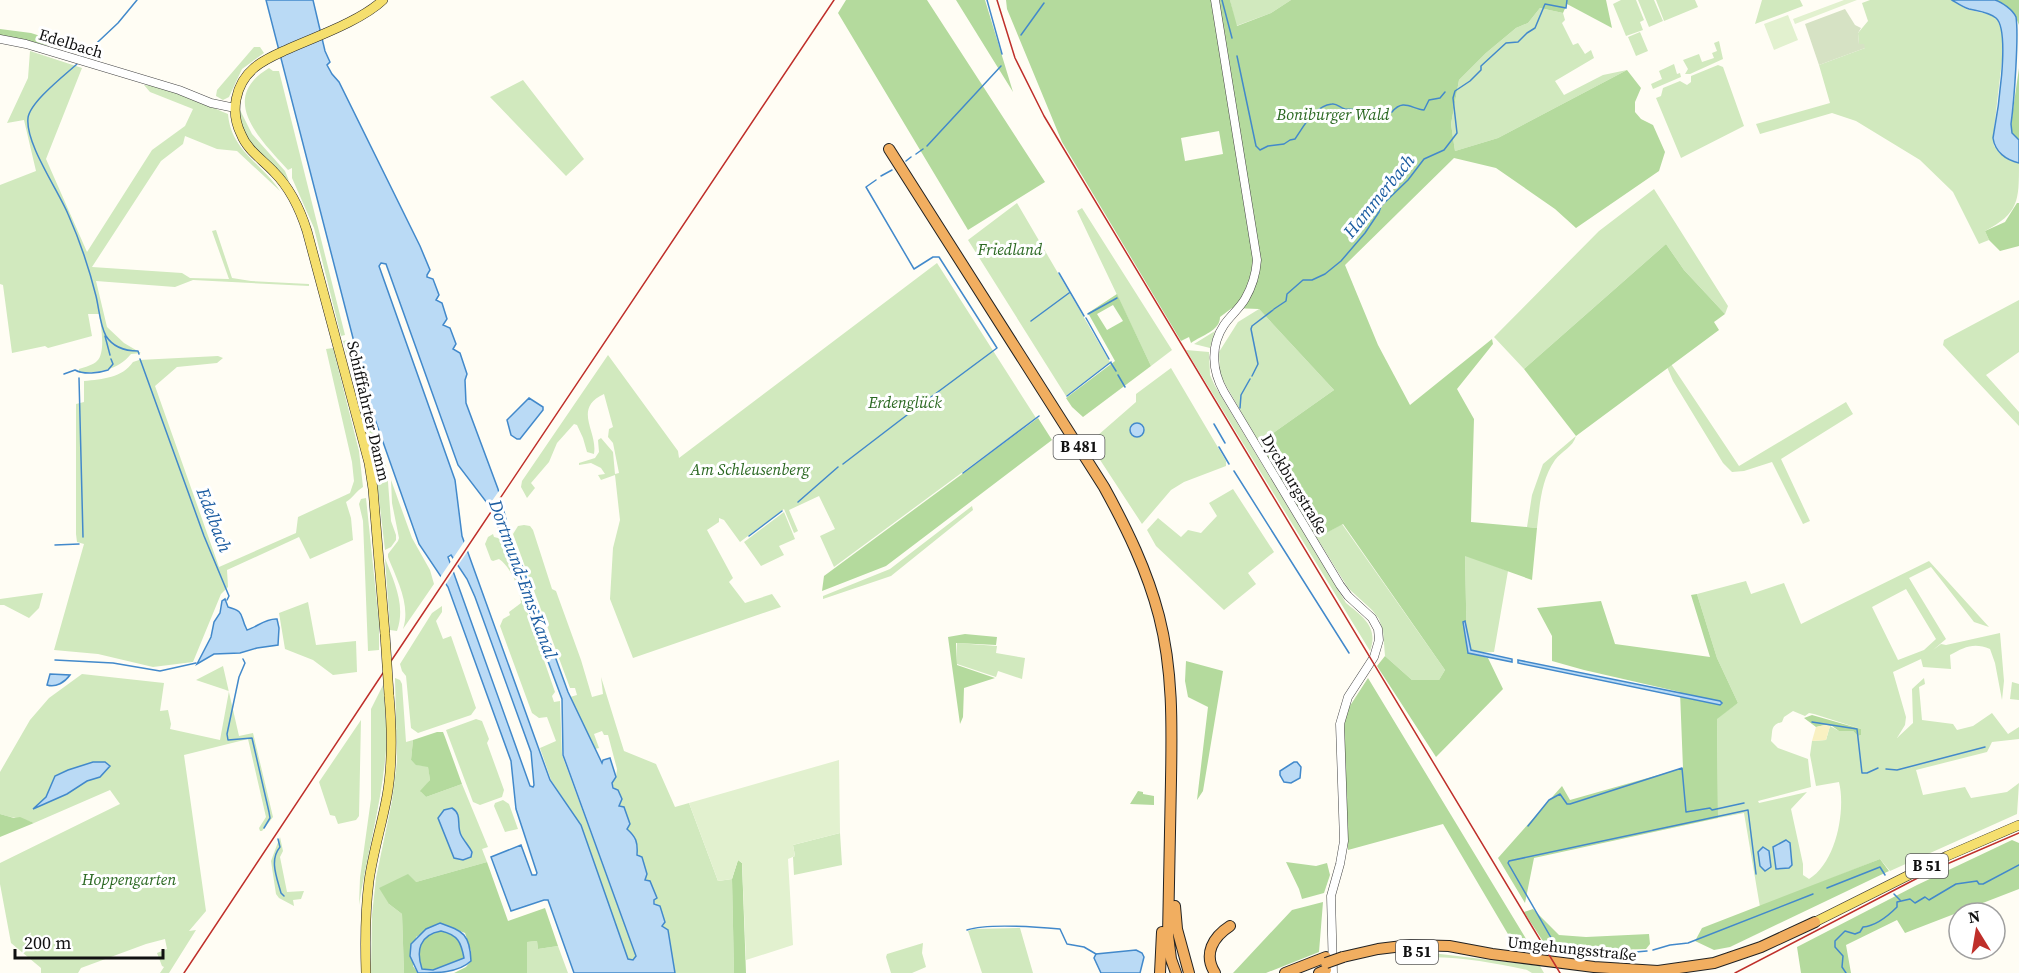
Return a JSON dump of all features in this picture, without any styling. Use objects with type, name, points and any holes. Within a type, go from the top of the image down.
[{"type":"highway","name":"B 481","points":[[889,149],[1104,487],[1143,565],[1159,617],[1170,681],[1172,718],[1169,949],[1176,973]]},
{"type":"highway","points":[[1169,887],[1175,902],[1177,929],[1189,973]]},
{"type":"highway","points":[[1160,973],[1163,923],[1169,912]]},
{"type":"highway","name":"Umgehungsstraße","points":[[1343,958],[1388,942],[1411,940],[1492,954],[1615,969],[1654,971],[1714,963],[1761,947],[1815,922]]},
{"type":"highway","points":[[1215,973],[1210,959],[1211,945],[1218,933],[1230,926]]},
{"type":"highway","name":"Umgehungsstraße","points":[[1343,958],[1403,952],[1492,954]]},
{"type":"highway","points":[[1285,973],[1326,967],[1343,958]]},
{"type":"highway","points":[[1700,973],[1714,963]]},
{"type":"highway","points":[[1292,973],[1305,969]]},
{"type":"main road","points":[[235,108],[238,90],[246,76],[258,64],[363,14],[383,0]]},
{"type":"main road","name":"Schifffahrter Damm","points":[[235,108],[236,121],[242,138],[286,186],[298,207],[307,231],[369,463],[373,489],[392,740],[387,795],[369,882],[366,973]]},
{"type":"main road","name":"B 51","points":[[1815,922],[1947,856],[2019,825]]},
{"type":"street","name":"Dyckburgstraße","points":[[1215,0],[1257,260],[1254,278],[1247,295],[1224,325],[1217,340],[1214,355],[1215,372],[1224,392],[1340,585],[1348,596],[1370,615],[1378,634],[1376,652],[1348,697],[1340,724],[1344,841],[1331,896],[1326,967]]},
{"type":"street","name":"Edelbach","points":[[0,39],[37,47],[179,90],[211,103],[235,108]]},
{"type":"green space","points":[[846,0],[927,0],[1045,182],[968,230],[838,13]]},
{"type":"green space","points":[[956,0],[985,0],[1013,92]]},
{"type":"green space","name":"Boniburger Wald","points":[[1006,0],[1230,0],[1237,26],[1271,13],[1291,0],[1606,0],[1612,28],[1567,4],[1563,13],[1540,8],[1528,23],[1516,28],[1459,80],[1451,124],[1455,151],[1498,138],[1627,70],[1641,88],[1635,102],[1635,112],[1641,119],[1653,125],[1665,152],[1659,171],[1576,228],[1555,209],[1496,168],[1454,158],[1345,265],[1378,345],[1410,405],[1492,339],[1493,344],[1457,389],[1474,419],[1471,522],[1537,528],[1532,580],[1465,556],[1467,652],[1488,658],[1503,689],[1436,757],[1377,666],[1385,656],[1412,680],[1439,680],[1445,670],[1343,524],[1317,538],[1259,443],[1334,390],[1259,309],[1232,308],[1220,317],[1217,326],[1210,332],[1191,343],[1189,337],[1181,341],[1062,142],[1007,9]],"holes":[[[1219,131],[1223,154],[1185,161],[1181,138]]]},
{"type":"green space","points":[[1230,0],[1291,0],[1271,13],[1236,26]]},
{"type":"green space","points":[[1621,0],[1636,0],[1644,20],[1640,22],[1643,30],[1626,36],[1613,4]]},
{"type":"green space","points":[[1638,0],[1654,0],[1663,21],[1649,27]]},
{"type":"green space","points":[[1656,0],[1695,0],[1698,7],[1664,21]]},
{"type":"green space","points":[[1762,0],[1800,0],[1803,6],[1755,24]]},
{"type":"green space","points":[[1844,0],[1857,0],[1795,24],[1793,19]]},
{"type":"green space","points":[[1870,0],[1952,0],[1966,9],[1992,15],[1997,19],[2002,31],[2002,60],[1994,146],[2012,161],[2019,163],[2019,176],[2015,204],[2005,218],[1985,231],[1989,240],[1979,244],[1953,192],[1920,160],[1856,121],[1832,113],[1760,134],[1756,124],[1830,103],[1819,65],[1865,48],[1859,45],[1858,33],[1868,21],[1862,3]]},
{"type":"green space","points":[[1994,0],[2019,0],[2019,25],[2012,13]]},
{"type":"green space","points":[[1540,8],[1563,13],[1565,20],[1562,23],[1573,45],[1578,43],[1585,54],[1591,50],[1594,58],[1555,81],[1564,95],[1603,75],[1627,70],[1498,138],[1455,151],[1451,124],[1459,80],[1516,28],[1528,23]]},
{"type":"green space","points":[[1845,9],[1855,25],[1861,28],[1858,33],[1859,44],[1864,44],[1865,48],[1819,65],[1805,24]]},
{"type":"green space","points":[[1788,15],[1798,40],[1774,50],[1764,24]]},
{"type":"green space","points":[[0,29],[31,33],[87,51],[54,47],[0,35]]},
{"type":"green space","points":[[1640,32],[1648,51],[1636,56],[1628,37]]},
{"type":"green space","points":[[1719,41],[1723,59],[1690,74],[1685,74],[1688,69],[1683,60],[1699,54],[1702,62],[1714,58],[1712,53],[1717,51],[1714,43]]},
{"type":"green space","points":[[254,47],[260,47],[264,53],[242,69],[229,97],[223,100],[216,96],[217,90]]},
{"type":"green space","points":[[30,51],[82,68],[46,159],[87,252],[152,150],[185,126],[193,109],[150,92],[144,85],[176,92],[228,114],[230,127],[241,147],[280,191],[237,151],[217,149],[185,136],[183,144],[161,161],[92,267],[182,273],[190,278],[229,279],[212,231],[216,230],[232,278],[309,284],[309,286],[193,280],[175,287],[96,281],[107,327],[124,343],[141,353],[131,354],[120,364],[107,370],[79,373],[79,369],[97,361],[101,352],[99,314],[88,314],[92,336],[48,348],[45,346],[12,353],[3,285],[0,284],[0,185],[36,171],[24,120],[7,123],[28,78]]},
{"type":"green space","points":[[1674,64],[1677,74],[1680,73],[1681,77],[1653,89],[1651,84],[1662,79],[1659,71]]},
{"type":"green space","points":[[1718,65],[1723,67],[1744,126],[1681,158],[1656,98],[1661,96],[1663,88],[1680,81],[1687,85],[1691,82],[1691,76]]},
{"type":"green space","points":[[269,68],[279,71],[345,335],[341,336],[314,228],[292,178],[292,168],[288,170],[256,133],[245,106],[246,93],[254,80]]},
{"type":"green space","points":[[2019,68],[2019,140],[2012,133],[2011,124]]},
{"type":"green space","points":[[523,80],[584,159],[566,176],[490,97]]},
{"type":"green space","points":[[240,110],[252,134],[285,171],[289,181],[264,158],[250,141],[244,132]]},
{"type":"green space","points":[[1654,189],[1728,306],[1725,314],[1684,270],[1666,244],[1524,369],[1494,337],[1599,231]]},
{"type":"green space","name":"Friedland","points":[[1017,203],[1110,362],[1066,396],[968,240]]},
{"type":"green space","points":[[2019,203],[2019,246],[2000,251],[1989,240],[1985,231],[2005,222]]},
{"type":"green space","points":[[1082,208],[1172,350],[1151,366],[1077,211]]},
{"type":"green space","points":[[1666,244],[1684,270],[1725,314],[1714,322],[1719,330],[1576,436],[1524,369]]},
{"type":"green space","points":[[937,263],[1036,418],[834,567],[820,536],[835,529],[819,496],[789,510],[798,531],[794,533],[784,509],[740,542],[724,520],[719,518],[719,522],[707,530],[733,578],[729,582],[745,603],[772,594],[781,607],[633,658],[610,599],[613,548],[620,520],[615,475],[601,480],[598,475],[605,474],[601,468],[591,463],[579,465],[579,463],[595,458],[599,452],[598,440],[601,438],[613,452],[615,474],[619,473],[613,443],[608,437],[609,429],[613,427],[604,394],[590,406],[588,414],[594,454],[587,452],[577,425],[574,424],[557,443],[549,462],[531,483],[535,488],[527,498],[521,487],[522,481],[608,355],[678,451],[679,458]]},
{"type":"green space","points":[[1117,294],[1151,366],[1083,417],[1066,398],[1115,361],[1088,313]],"holes":[[[1113,305],[1123,321],[1107,330],[1097,314]]]},
{"type":"green space","points":[[2019,300],[2019,352],[1986,375],[2019,412],[2019,426],[1943,345],[1944,340]]},
{"type":"green space","points":[[1259,309],[1334,390],[1259,443],[1220,375],[1219,352],[1238,322]]},
{"type":"green space","points":[[1215,331],[1210,348],[1194,344]]},
{"type":"green space","points":[[347,340],[364,405],[387,469],[391,521],[396,540],[391,547],[385,550],[374,456],[343,341]]},
{"type":"green space","points":[[333,348],[359,451],[363,487],[346,502],[351,518],[353,540],[310,559],[299,537],[227,570],[228,587],[221,594],[193,662],[153,667],[98,654],[54,650],[84,544],[77,542],[76,534],[76,404],[84,402],[84,381],[118,375],[133,362],[139,360],[218,356],[223,358],[217,363],[177,367],[155,386],[219,567],[296,533],[298,517],[350,493],[354,481],[352,462],[326,349]]},
{"type":"green space","points":[[1186,350],[1209,352],[1210,375],[1215,386],[1346,603],[1363,618],[1371,629],[1370,651]]},
{"type":"green space","points":[[1671,364],[1739,466],[1846,402],[1853,414],[1781,459],[1810,521],[1803,524],[1772,462],[1744,471],[1732,472],[1723,463],[1673,381],[1667,367]]},
{"type":"green space","points":[[1171,368],[1226,461],[1226,466],[1184,482],[1171,490],[1142,524],[1089,443],[1136,402],[1136,394]]},
{"type":"green space","points":[[1038,418],[1052,440],[886,566],[822,591],[824,576]]},
{"type":"green space","points":[[1576,436],[1550,468],[1542,493],[1537,528],[1527,527],[1532,495],[1543,464]]},
{"type":"green space","points":[[391,480],[412,538],[430,570],[434,584],[403,629],[404,602],[388,557],[399,538],[392,503]]},
{"type":"green space","points":[[1233,489],[1274,552],[1248,573],[1256,584],[1224,610],[1156,546],[1147,530],[1158,518],[1181,537],[1188,530],[1201,533],[1217,516],[1209,503]]},
{"type":"green space","points":[[366,498],[379,623],[379,650],[368,651],[363,521],[359,504],[361,499]]},
{"type":"green space","points":[[972,506],[973,510],[891,576],[823,599],[823,596],[890,569]]},
{"type":"green space","points":[[784,512],[795,539],[779,546],[784,555],[761,566],[744,542]]},
{"type":"green space","points":[[1342,524],[1445,670],[1439,680],[1412,680],[1385,656],[1383,631],[1379,619],[1348,588],[1317,538]]},
{"type":"green space","points":[[518,526],[530,526],[533,530],[552,589],[556,591],[581,660],[592,697],[603,694],[601,677],[624,751],[656,764],[675,807],[689,803],[718,881],[732,879],[734,973],[675,973],[668,930],[665,930],[660,906],[656,905],[645,876],[647,874],[642,857],[639,856],[627,827],[630,824],[624,808],[620,807],[619,803],[622,799],[612,783],[617,769],[608,735],[604,735],[602,731],[594,734],[599,748],[595,749],[570,697],[577,695],[575,688],[570,688],[513,534]]},
{"type":"green space","points":[[493,534],[494,537],[502,539],[500,542],[504,545],[555,692],[552,696],[554,702],[560,701],[562,755],[636,956],[633,960],[628,959],[580,824],[551,780],[540,748],[556,741],[547,717],[539,718],[532,713],[500,626],[503,619],[510,615],[509,612],[521,603],[517,585],[507,567],[499,559],[491,560],[485,544],[488,537]]},
{"type":"green space","points":[[1465,555],[1508,571],[1494,652],[1467,653]]},
{"type":"green space","points":[[385,558],[400,603],[397,631],[390,630]]},
{"type":"green space","points":[[1929,561],[1989,627],[1974,622],[1931,567],[1909,578],[1946,639],[1933,650],[1941,644],[1946,645],[2000,633],[2004,681],[2002,700],[1990,649],[1974,646],[1955,652],[1950,655],[1951,669],[1923,667],[1921,659],[1893,672],[1906,717],[1905,725],[1897,738],[1913,723],[1912,689],[1924,678],[1925,684],[1919,687],[1922,720],[1953,724],[1957,730],[1973,726],[1992,713],[2008,734],[2019,727],[2019,739],[1992,742],[1987,752],[1916,770],[1923,795],[1965,787],[1971,798],[2007,792],[2019,783],[2017,814],[1890,871],[1880,859],[1760,907],[1744,813],[1718,818],[1717,718],[1738,703],[1717,658],[1697,594],[1746,581],[1751,594],[1784,583],[1801,624]],"holes":[[[1906,589],[1936,639],[1924,650],[1898,660],[1872,607]],[[1793,711],[1805,716],[1809,713],[1814,714],[1861,729],[1861,735],[1858,736],[1853,731],[1839,731],[1830,726],[1826,740],[1812,741],[1810,755],[1816,786],[1839,782],[1841,807],[1840,821],[1832,849],[1826,861],[1809,879],[1803,875],[1803,864],[1791,809],[1807,792],[1759,803],[1758,801],[1811,787],[1808,759],[1778,748],[1771,741],[1774,727]]]},
{"type":"green space","points":[[43,593],[39,608],[29,618],[0,605],[0,599]]},
{"type":"green space","points":[[1697,594],[1717,658],[1738,703],[1717,719],[1718,818],[1534,858],[1525,903],[1498,858],[1562,786],[1570,800],[1683,768],[1680,692],[1552,661],[1552,636],[1537,608],[1601,601],[1615,644],[1710,657],[1691,595]]},
{"type":"green space","points":[[308,602],[316,645],[356,641],[357,672],[333,675],[313,660],[285,649],[279,613]]},
{"type":"green space","points":[[442,606],[442,612],[436,621],[443,639],[451,636],[476,708],[471,715],[418,733],[411,728],[406,676],[400,664],[432,613]]},
{"type":"green space","points":[[965,634],[997,637],[996,645],[956,643],[957,665],[995,678],[964,688],[963,717],[960,724],[948,637]]},
{"type":"green space","points":[[957,643],[997,646],[996,653],[1025,658],[1022,679],[998,671],[996,677],[957,664]]},
{"type":"green space","points":[[1186,661],[1223,671],[1203,791],[1197,800],[1208,707],[1188,697],[1185,681]]},
{"type":"green space","points":[[223,666],[229,691],[196,680]]},
{"type":"green space","name":"Hoppengarten","points":[[82,674],[164,683],[160,711],[168,710],[170,729],[220,740],[229,692],[239,736],[253,733],[273,817],[260,831],[259,828],[266,817],[248,739],[184,755],[206,911],[189,931],[196,930],[169,973],[160,973],[164,967],[157,953],[167,949],[165,939],[81,968],[78,973],[41,973],[41,968],[11,943],[0,884],[0,863],[120,804],[110,790],[34,823],[0,814],[0,772],[30,720],[49,698]]},
{"type":"green space","points":[[395,678],[402,684],[406,742],[413,740],[411,760],[417,765],[428,766],[430,780],[421,792],[426,797],[462,784],[488,847],[482,849],[487,862],[416,882],[389,904],[402,914],[404,973],[371,973],[372,915],[376,878],[392,801],[397,762]]},
{"type":"green space","points":[[1368,678],[1531,947],[1515,946],[1443,824],[1348,850],[1343,739],[1346,712]]},
{"type":"green space","points":[[2012,682],[2019,684],[2019,700],[2010,699]]},
{"type":"green space","points":[[383,685],[386,734],[384,769],[359,905],[360,878],[371,799],[371,709]]},
{"type":"green space","points":[[1812,715],[1861,729],[1861,735],[1858,736],[1853,731],[1839,731],[1832,726],[1816,727],[1804,718]]},
{"type":"green space","points":[[476,719],[482,721],[489,739],[487,743],[504,790],[502,797],[480,805],[473,802],[446,730]]},
{"type":"green space","points":[[361,720],[359,816],[356,820],[338,824],[335,816],[330,815],[319,782]]},
{"type":"green space","points":[[443,732],[462,784],[426,797],[420,791],[430,780],[428,767],[416,765],[411,760],[413,740]]},
{"type":"green space","points":[[839,760],[840,833],[793,845],[795,856],[788,859],[793,945],[746,960],[742,863],[738,860],[732,879],[718,881],[689,803]]},
{"type":"green space","points":[[1138,791],[1154,796],[1154,805],[1130,804]]},
{"type":"green space","points":[[503,800],[509,804],[518,829],[505,832],[494,806],[495,803]]},
{"type":"green space","points":[[0,814],[14,818],[20,817],[34,823],[0,837]]},
{"type":"green space","points":[[840,833],[842,865],[794,875],[793,845]]},
{"type":"green space","points":[[280,837],[283,851],[280,857],[287,892],[304,891],[301,899],[293,900],[294,906],[276,894],[271,861]]},
{"type":"green space","points":[[2012,840],[2019,843],[2019,889],[1988,901],[1947,901],[1947,917],[1905,933],[1897,920],[1846,945],[1851,973],[1801,973],[1797,947],[1917,885]]},
{"type":"green space","points":[[1880,859],[1889,871],[1730,947],[1714,950],[1695,941],[1702,928]]},
{"type":"green space","points":[[738,860],[742,863],[746,973],[734,973],[732,879]]},
{"type":"green space","points":[[487,862],[508,921],[545,908],[558,946],[538,949],[537,941],[527,942],[527,973],[454,973],[466,967],[471,961],[471,951],[465,933],[440,923],[416,937],[413,966],[418,973],[404,973],[402,914],[389,904],[379,888],[408,874],[416,882]]},
{"type":"green space","points":[[1286,862],[1316,866],[1327,863],[1330,875],[1324,893],[1302,899]]},
{"type":"green space","points":[[1323,902],[1319,952],[1266,973],[1233,973],[1292,910]]},
{"type":"green space","points":[[1533,909],[1559,935],[1586,937],[1649,934],[1650,944],[1646,949],[1550,952],[1524,912]]},
{"type":"green space","points":[[1020,928],[1033,973],[982,973],[968,931]]},
{"type":"green space","points":[[441,931],[458,940],[464,958],[433,970],[422,969],[419,950],[423,940]]},
{"type":"green space","points":[[537,941],[538,949],[558,946],[568,973],[527,973],[527,942]]},
{"type":"green space","points":[[923,943],[922,953],[926,967],[912,973],[891,973],[887,954]]},
{"type":"green space","points":[[1432,953],[1540,966],[1544,973],[1532,973],[1485,962],[1442,957],[1414,958],[1411,965],[1410,955]]},
{"type":"sand","points":[[1830,726],[1826,740],[1812,741],[1816,727]]},
{"type":"water","name":"Dortmund-Ems-Kanal","points":[[266,0],[313,0],[325,51],[330,62],[327,65],[339,82],[420,246],[430,270],[427,277],[433,279],[439,295],[436,300],[442,303],[447,319],[443,325],[450,328],[456,344],[453,349],[460,353],[467,374],[466,403],[498,489],[508,527],[568,692],[602,763],[603,760],[610,758],[616,777],[612,783],[613,788],[618,790],[622,799],[619,806],[624,807],[630,824],[627,829],[636,840],[637,855],[642,857],[647,874],[645,880],[650,881],[657,898],[654,904],[660,906],[665,922],[662,926],[668,930],[675,973],[574,973],[548,900],[511,911],[491,857],[521,845],[532,875],[537,873],[516,809],[511,761],[448,587],[419,544],[371,408]],"holes":[[[381,263],[386,264],[458,465],[491,508],[562,699],[563,755],[636,956],[633,960],[628,959],[581,825],[550,780],[462,536],[455,480],[379,266]],[[451,555],[467,579],[475,597],[531,752],[533,787],[530,786],[448,557]]]},
{"type":"water","points":[[1952,0],[1995,0],[2007,7],[2016,17],[2017,53],[2011,124],[2012,133],[2019,140],[2019,163],[2002,155],[1993,138],[2002,75],[2000,26],[1993,16],[1967,8]]},
{"type":"water","points":[[529,398],[543,407],[543,410],[520,439],[517,439],[511,435],[507,420]]},
{"type":"water","points":[[1134,423],[1140,423],[1144,430],[1140,437],[1134,437],[1130,433],[1130,427]]},
{"type":"water","points":[[225,599],[228,607],[240,613],[247,630],[265,621],[277,619],[278,645],[240,653],[214,654],[197,664],[211,637],[214,622],[220,613],[222,601]]},
{"type":"water","points":[[1465,621],[1471,650],[1512,659],[1512,662],[1468,653],[1463,622]]},
{"type":"water","points":[[1518,660],[1722,703],[1720,705],[1518,663]]},
{"type":"water","points":[[50,674],[70,675],[60,684],[50,686],[47,685]]},
{"type":"water","points":[[93,762],[105,762],[110,766],[100,777],[87,781],[67,794],[33,809],[46,797],[55,776]]},
{"type":"water","points":[[1294,762],[1301,767],[1300,778],[1291,783],[1284,782],[1280,771]]},
{"type":"water","points":[[452,808],[458,817],[461,835],[472,852],[471,857],[463,860],[454,858],[438,818],[444,810]]},
{"type":"water","points":[[1786,840],[1790,843],[1792,865],[1789,868],[1776,869],[1773,847]]},
{"type":"water","points":[[1763,847],[1769,851],[1771,867],[1765,871],[1760,866],[1758,852]]},
{"type":"water","points":[[440,923],[460,931],[467,939],[471,961],[454,970],[418,973],[410,956],[411,944],[426,929]],"holes":[[[441,931],[458,940],[464,958],[433,970],[422,969],[419,956],[421,945],[428,936]]]},
{"type":"water","points":[[1136,950],[1144,957],[1140,973],[1101,973],[1094,958],[1096,954]]},
{"type":"pier","points":[[501,488],[503,497],[491,515],[487,508]]},
{"type":"pier","points":[[466,539],[470,548],[456,568],[453,563],[455,570],[444,587],[439,579]]},
{"type":"waterway","name":"Edelbach","points":[[83,56],[118,23],[137,0]]},
{"type":"waterway","points":[[987,0],[1002,54]]},
{"type":"waterway","points":[[1222,0],[1232,38]]},
{"type":"waterway","name":"Hammerbach","points":[[1274,309],[1286,301],[1287,294],[1303,280],[1312,280],[1325,274],[1341,261],[1365,233],[1381,206],[1408,180],[1424,159],[1444,150],[1457,133],[1453,98],[1455,91],[1470,81],[1481,70],[1481,66],[1506,43],[1518,42],[1535,28],[1545,4],[1566,8],[1567,0]]},
{"type":"waterway","points":[[1021,35],[1044,3]]},
{"type":"waterway","points":[[1237,56],[1256,146],[1260,150],[1295,139],[1310,117],[1326,106],[1334,104],[1345,109],[1392,112],[1400,106],[1408,105],[1424,110],[1429,100],[1440,98],[1445,92]]},
{"type":"waterway","name":"Edelbach","points":[[77,64],[35,104],[28,118],[28,128],[37,153],[80,244],[104,332],[116,346],[138,351],[139,354]]},
{"type":"waterway","points":[[927,146],[1001,66]]},
{"type":"waterway","points":[[916,154],[923,149]]},
{"type":"waterway","points":[[906,161],[911,157]]},
{"type":"waterway","points":[[881,176],[892,170]]},
{"type":"waterway","points":[[876,180],[866,187],[914,269],[933,257],[939,257],[997,348],[927,400]]},
{"type":"waterway","points":[[1059,273],[1084,316]]},
{"type":"waterway","points":[[1031,321],[1069,293]]},
{"type":"waterway","points":[[1088,314],[1117,298]]},
{"type":"waterway","name":"Hammerbach","points":[[1252,376],[1258,364],[1251,329],[1273,310]]},
{"type":"waterway","points":[[1086,318],[1109,359]]},
{"type":"waterway","points":[[105,336],[110,355]]},
{"type":"waterway","points":[[64,374],[75,370],[83,373],[108,370],[113,364],[111,359]]},
{"type":"waterway","name":"Edelbach","points":[[140,359],[204,536],[229,596],[227,600]]},
{"type":"waterway","points":[[1067,396],[1111,362]]},
{"type":"waterway","points":[[1111,363],[1116,371]]},
{"type":"waterway","points":[[1118,375],[1125,387]]},
{"type":"waterway","points":[[79,378],[83,537]]},
{"type":"waterway","name":"Hammerbach","points":[[1240,408],[1241,395],[1250,379]]},
{"type":"waterway","points":[[843,464],[907,415]]},
{"type":"waterway","points":[[963,473],[1039,416]]},
{"type":"waterway","name":"Hammerbach","points":[[1214,424],[1225,443]]},
{"type":"waterway","name":"Hammerbach","points":[[1219,447],[1229,464]]},
{"type":"waterway","points":[[798,502],[838,467]]},
{"type":"waterway","name":"Hammerbach","points":[[1234,471],[1349,653]]},
{"type":"waterway","points":[[749,536],[782,511]]},
{"type":"waterway","points":[[55,545],[79,544]]},
{"type":"waterway","name":"Edelbach","points":[[243,659],[245,663],[239,677],[227,734],[228,740],[252,738],[270,818],[264,828]]},
{"type":"waterway","points":[[55,660],[113,663],[160,671],[196,663]]},
{"type":"waterway","points":[[1812,722],[1857,729],[1862,773],[1878,768]]},
{"type":"waterway","points":[[1886,769],[1897,770],[1985,747]]},
{"type":"waterway","points":[[1528,826],[1549,800],[1560,794],[1567,804],[1570,804],[1682,768],[1686,812],[1710,808],[1712,810],[1744,803]]},
{"type":"waterway","points":[[1748,810],[1756,874]]},
{"type":"waterway","points":[[1561,955],[1508,863],[1509,861],[1748,810]]},
{"type":"waterway","name":"Edelbach","points":[[278,839],[280,847],[274,863],[281,893],[284,896]]},
{"type":"waterway","points":[[1846,973],[1842,967],[1843,956],[1835,947],[1835,941],[1845,931],[1855,934],[1863,927],[1877,923],[1897,907],[1897,902],[1910,899],[1915,903],[1925,897],[1929,900],[1956,884],[1977,881],[1983,884],[2019,865]]},
{"type":"waterway","points":[[1827,888],[1880,867],[1885,875]]},
{"type":"waterway","points":[[1653,950],[1688,943],[1813,894]]},
{"type":"waterway","points":[[1894,894],[1900,900]]},
{"type":"waterway","points":[[967,930],[1000,926],[1060,929],[1067,944],[1084,947],[1096,954]]},
{"type":"waterway","points":[[1557,951],[1613,954],[1647,951]]},
{"type":"railway","points":[[184,973],[834,0]]},
{"type":"railway","points":[[997,0],[1015,58],[1044,116],[1560,973]]},
{"type":"railway","points":[[1735,973],[1933,870],[2019,833]]},
{"type":"park label","name":"Erdenglück","points":[[905,402]]},
{"type":"park label","name":"Am Schleusenberg","points":[[750,469]]}]
